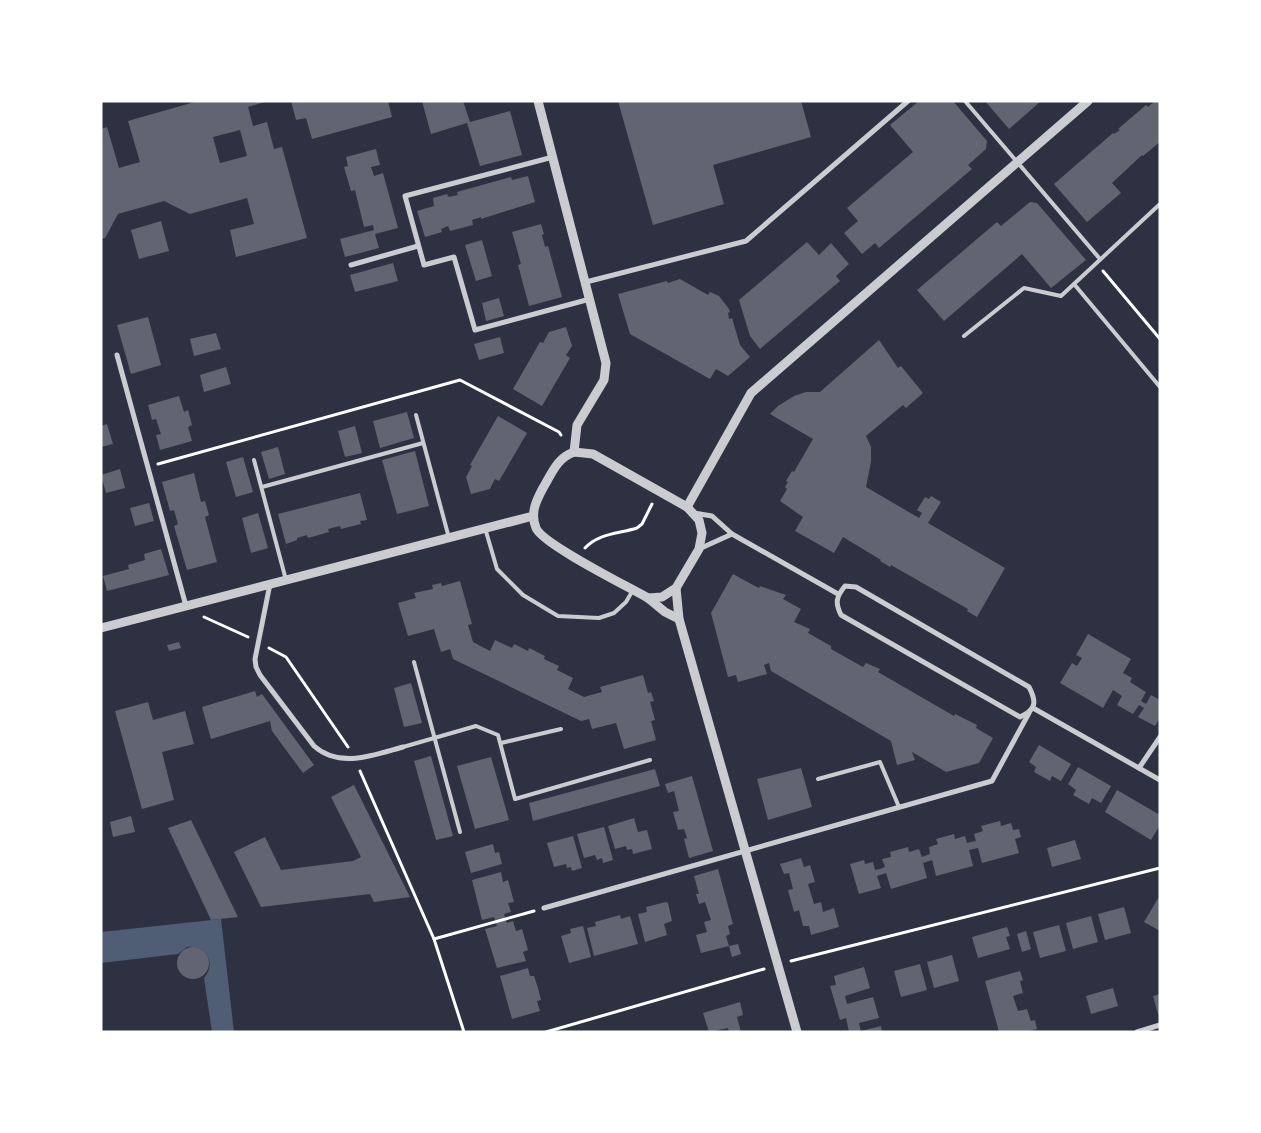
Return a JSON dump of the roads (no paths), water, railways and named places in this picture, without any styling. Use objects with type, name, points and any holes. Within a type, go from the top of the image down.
[{"type":"street","points":[[538,101],[591,299],[606,363],[604,380],[577,425],[574,452]]},
{"type":"street","points":[[586,282],[746,240],[908,101]]},
{"type":"street","points":[[691,510],[751,393],[1088,101]]},
{"type":"street","points":[[553,157],[405,196],[418,246],[424,265],[454,257],[474,330],[591,299]]},
{"type":"street","points":[[351,265],[418,246]]},
{"type":"street","points":[[117,355],[186,606]]},
{"type":"street","points":[[679,619],[665,612],[648,598],[550,543],[536,530],[533,516],[534,504],[558,462],[565,455],[574,452],[593,454],[691,510],[712,516],[732,534],[838,594]]},
{"type":"street","points":[[648,598],[662,597],[676,588],[699,549],[702,533],[700,520],[691,510]]},
{"type":"street","points":[[101,628],[533,516]]},
{"type":"street","points":[[699,549],[732,534]]},
{"type":"street","points":[[270,584],[258,641],[255,659],[256,667],[260,675],[314,746],[323,754],[338,759],[354,758],[403,747]]},
{"type":"street","points":[[544,908],[992,780],[1028,713],[1033,708],[1034,696],[1029,687],[856,587],[845,586],[838,594],[836,605],[842,615],[1020,717],[1028,713]]},
{"type":"street","points":[[676,588],[679,619],[797,1032]]},
{"type":"street","points":[[1033,708],[1160,780]]},
{"type":"street","points":[[1139,768],[1160,737]]},
{"type":"street","points":[[1137,1032],[1160,1025]]},
{"type":"lane","points":[[966,101],[1098,261]]},
{"type":"lane","points":[[964,336],[1024,288],[1061,296],[1160,204]]},
{"type":"lane","points":[[1074,284],[1160,387]]},
{"type":"lane","points":[[416,415],[449,538]]},
{"type":"lane","points":[[262,487],[423,443]]},
{"type":"lane","points":[[254,460],[286,580]]},
{"type":"lane","points":[[485,528],[497,569],[523,595],[558,616],[600,618],[614,613],[626,602],[634,590]]},
{"type":"lane","points":[[414,662],[460,832]]},
{"type":"lane","points":[[403,747],[476,726],[498,735],[515,799],[650,760]]},
{"type":"lane","points":[[501,743],[561,728]]},
{"type":"lane","points":[[818,779],[880,762],[899,807]]},
{"type":"water","points":[[221,919],[234,1032],[212,1032],[204,978],[210,966],[208,956],[200,948],[187,947],[178,954],[101,963],[101,932]]}]
